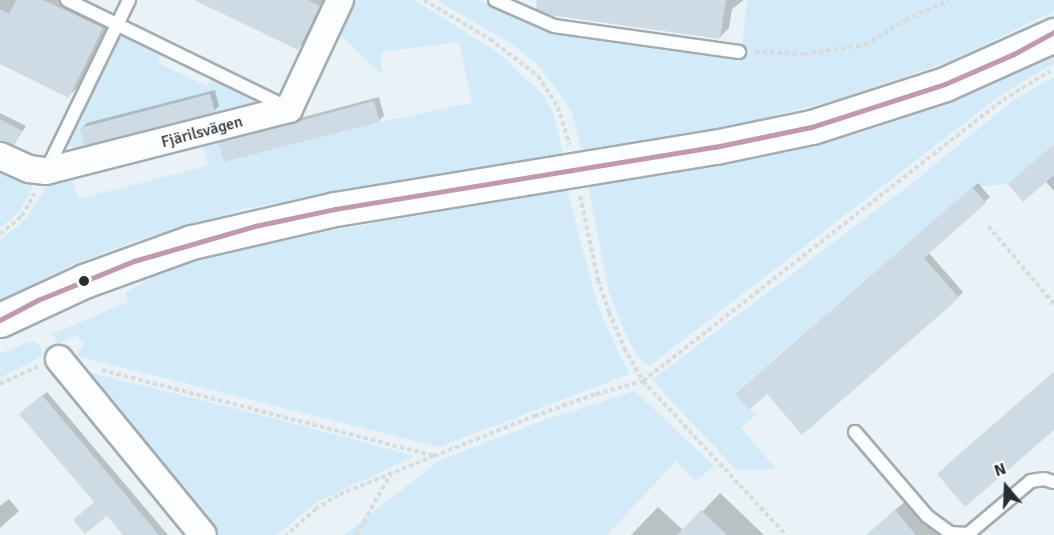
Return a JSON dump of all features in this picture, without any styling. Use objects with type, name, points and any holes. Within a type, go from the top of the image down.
[{"type":"main road","points":[[0,321],[94,277],[192,242],[335,209],[715,147],[812,127],[945,84],[1052,43]]},
{"type":"street","points":[[289,109],[340,0]]},
{"type":"street","name":"Fjärilsvägen","points":[[0,156],[29,169],[46,171],[289,109]]},
{"type":"street","points":[[59,359],[203,535]]},
{"type":"lane","points":[[67,0],[289,109]]},
{"type":"lane","points":[[46,171],[129,0]]},
{"type":"lane","points":[[495,0],[554,26],[739,52]]},
{"type":"lane","points":[[855,432],[938,527],[950,533],[968,535],[1031,481],[1044,479],[1054,482]]},
{"type":"path","points":[[424,0],[490,39],[538,76],[558,106],[571,153]]},
{"type":"path","points":[[739,52],[804,54],[865,45],[906,20],[949,0]]},
{"type":"path","points":[[286,535],[316,509],[338,495],[596,393],[643,381],[1003,100],[1052,43]]},
{"type":"path","points":[[0,234],[22,216],[46,171]]},
{"type":"path","points":[[579,188],[598,280],[624,348],[643,381],[786,535]]},
{"type":"path","points":[[988,226],[1054,304]]},
{"type":"path","points":[[0,384],[59,359],[434,456]]},
{"type":"path","points":[[356,535],[391,473]]},
{"type":"shaded area","points":[[350,0],[414,0],[500,54],[545,97],[554,116],[563,154],[243,209],[130,243],[72,265],[0,301],[0,240],[26,219],[50,181],[72,178],[78,199],[208,166],[203,145],[218,141],[224,162],[380,122],[472,103],[459,42],[381,52],[382,73],[379,72],[336,31]]},
{"type":"shaded area","points":[[436,0],[478,0],[548,32],[741,56],[747,0],[1054,0],[1054,11],[953,60],[840,99],[729,127],[582,151],[571,110],[541,68],[512,44]]},
{"type":"shaded area","points":[[123,35],[162,53],[158,63],[207,86],[212,77],[251,96],[256,104],[216,115],[210,94],[80,128],[86,148],[76,151],[68,144],[67,137],[115,40]]},
{"type":"shaded area","points":[[1054,53],[1054,63],[1001,95],[649,366],[637,357],[621,324],[608,288],[588,186],[735,161],[858,134],[943,104]]},
{"type":"shaded area","points":[[1054,77],[1054,144],[1008,184],[972,187],[735,393],[756,415],[741,428],[776,469],[736,470],[652,380],[911,184],[1015,99]]},
{"type":"shaded area","points":[[0,169],[34,183],[20,211],[0,228]]},
{"type":"shaded area","points":[[567,189],[603,319],[629,374],[439,447],[77,356],[84,344],[76,335],[58,344],[52,334],[128,302],[125,293],[169,268],[267,242]]},
{"type":"shaded area","points":[[29,342],[35,342],[40,346],[42,356],[0,378],[0,354]]},
{"type":"shaded area","points":[[72,368],[415,456],[317,502],[277,535],[212,535]]},
{"type":"shaded area","points":[[635,391],[714,466],[696,481],[676,461],[607,535],[344,535],[440,460],[542,421]]},
{"type":"building","points":[[16,0],[43,0],[103,28],[69,98],[0,64],[0,9],[9,14]]},
{"type":"building","points":[[194,0],[308,0],[320,6],[298,50]]},
{"type":"building","points":[[537,0],[726,0],[720,39],[549,15],[536,9]]},
{"type":"building","points":[[210,94],[215,112],[85,146],[80,128]]},
{"type":"building","points":[[374,101],[380,122],[224,162],[218,143]]},
{"type":"building","points":[[0,119],[22,131],[14,146],[0,141]]},
{"type":"building","points":[[1054,144],[1054,175],[1023,202],[1008,184]]},
{"type":"building","points":[[972,187],[986,203],[924,258],[959,298],[802,435],[767,394],[749,410],[735,394]]},
{"type":"building","points":[[1054,372],[1054,430],[965,507],[937,474]]},
{"type":"building","points":[[42,395],[159,535],[123,535],[107,516],[85,534],[73,520],[94,502],[19,414]]},
{"type":"building","points":[[701,510],[727,535],[677,535]]},
{"type":"building","points":[[895,510],[916,535],[866,535]]},
{"type":"transit line","points":[[0,320],[38,300],[134,261],[255,226],[335,209],[715,147],[812,127],[945,84],[1014,54],[1054,32]]}]
